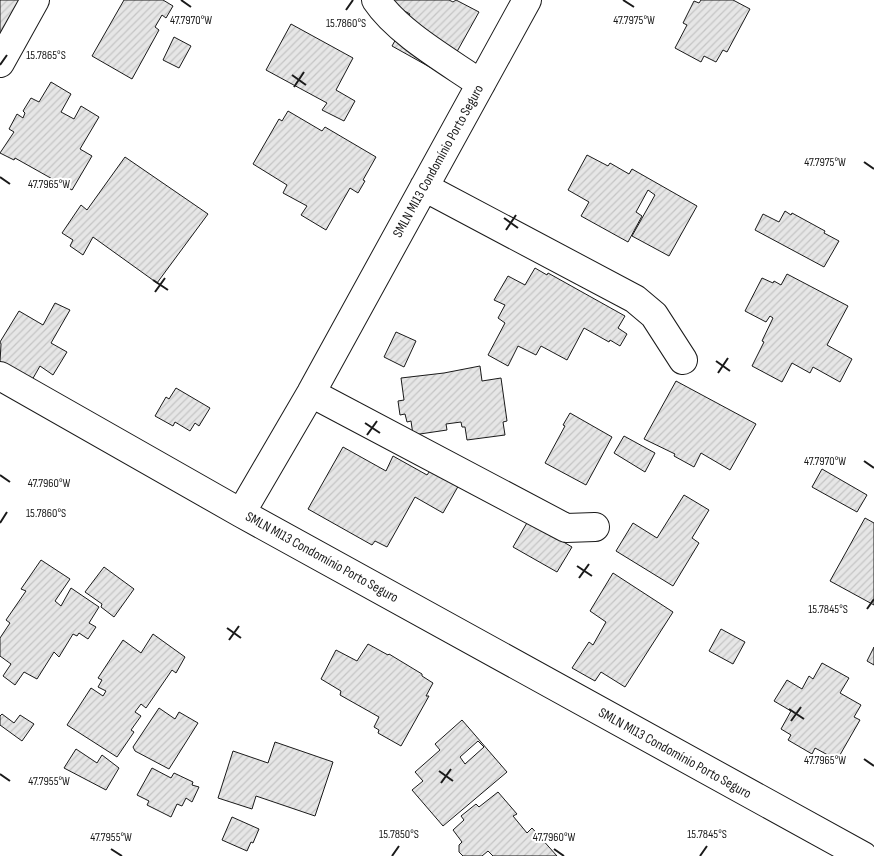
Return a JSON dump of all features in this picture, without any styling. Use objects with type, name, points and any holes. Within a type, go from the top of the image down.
[{"type":"street","points":[[0,62],[35,0]]},
{"type":"street","points":[[376,0],[385,13],[416,38],[481,84]]},
{"type":"street","name":"SMLN MI13 Condomínio Porto Seguro","points":[[527,0],[241,514],[863,856]]},
{"type":"street","points":[[424,187],[635,298],[654,315],[683,360]]},
{"type":"street","points":[[0,376],[241,514]]},
{"type":"street","points":[[310,393],[566,528],[595,527]]},
{"type":"building","points":[[0,0],[41,0],[0,40]]},
{"type":"building","points":[[124,0],[163,0],[173,6],[166,18],[162,15],[155,27],[159,30],[132,79],[92,56]]},
{"type":"building","points":[[384,0],[449,0],[453,2],[456,0],[479,12],[444,75],[392,46],[410,14]]},
{"type":"building","points":[[701,0],[733,0],[750,9],[727,52],[723,50],[716,62],[704,56],[701,62],[675,48],[687,25],[683,23],[694,1],[699,3]]},
{"type":"building","points":[[291,24],[353,58],[336,90],[355,101],[344,121],[322,110],[327,103],[266,70]]},
{"type":"building","points":[[174,37],[191,46],[179,68],[163,60]]},
{"type":"building","points":[[51,82],[71,94],[61,112],[74,119],[81,106],[99,117],[80,149],[92,156],[72,190],[15,158],[14,160],[0,153],[14,132],[9,129],[17,114],[23,118],[25,113],[23,111],[31,98],[39,102]]},
{"type":"building","points":[[288,111],[322,131],[325,127],[376,157],[358,193],[350,188],[326,230],[301,215],[307,206],[283,193],[287,185],[253,164],[279,119],[282,121]]},
{"type":"building","points":[[587,155],[608,166],[610,163],[629,174],[632,169],[697,206],[669,256],[632,236],[655,195],[648,190],[636,212],[642,216],[628,242],[581,216],[589,202],[568,190]]},
{"type":"building","points":[[125,157],[208,214],[157,283],[93,237],[83,255],[70,246],[73,240],[62,233],[81,205],[87,210]]},
{"type":"building","points":[[785,211],[825,231],[824,233],[839,241],[824,267],[755,230],[763,214],[779,222]]},
{"type":"building","points":[[535,268],[547,275],[548,273],[625,316],[618,328],[627,334],[620,346],[584,328],[567,360],[541,346],[536,355],[518,346],[508,366],[488,355],[505,323],[498,318],[505,305],[494,300],[508,276],[525,285]]},
{"type":"building","points":[[787,274],[848,306],[827,345],[852,359],[840,382],[813,367],[810,373],[792,363],[782,382],[752,366],[773,318],[770,316],[766,322],[745,311],[762,278],[781,285]]},
{"type":"building","points":[[55,303],[70,310],[51,343],[67,352],[53,375],[40,366],[32,380],[0,362],[0,342],[19,311],[43,325]]},
{"type":"building","points":[[396,332],[416,341],[404,367],[384,357]]},
{"type":"building","points":[[480,366],[482,381],[501,378],[507,421],[503,422],[505,435],[467,440],[465,427],[462,427],[461,422],[446,424],[447,430],[413,435],[411,421],[407,422],[405,414],[400,415],[398,401],[404,400],[401,378],[444,373]]},
{"type":"building","points":[[676,381],[756,424],[730,470],[701,453],[694,467],[674,456],[675,454],[644,439]]},
{"type":"building","points":[[176,388],[210,408],[199,426],[195,423],[190,431],[175,422],[173,426],[155,416],[166,397],[169,399]]},
{"type":"building","points":[[570,413],[612,437],[586,485],[545,463]]},
{"type":"building","points":[[624,436],[655,453],[645,472],[614,453]]},
{"type":"building","points":[[343,447],[386,471],[393,456],[427,475],[432,468],[460,483],[443,513],[415,497],[387,547],[375,541],[372,545],[308,509]]},
{"type":"building","points":[[822,469],[867,495],[857,512],[812,487]]},
{"type":"building","points":[[684,495],[709,510],[692,538],[699,543],[673,586],[616,551],[633,523],[657,538]]},
{"type":"building","points":[[865,518],[874,523],[874,605],[830,581]]},
{"type":"building","points":[[528,521],[572,547],[557,572],[513,547]]},
{"type":"building","points":[[41,560],[70,579],[55,601],[61,606],[71,588],[99,607],[89,623],[96,627],[88,639],[79,633],[77,636],[73,634],[59,657],[54,652],[37,679],[24,672],[15,685],[3,676],[11,664],[0,656],[0,638],[10,623],[6,620],[26,591],[21,589]]},
{"type":"building","points":[[104,567],[134,589],[114,617],[101,607],[102,604],[85,592]]},
{"type":"building","points":[[613,573],[673,612],[625,687],[601,672],[595,681],[572,668],[589,642],[593,645],[606,622],[590,611]]},
{"type":"building","points":[[721,629],[745,642],[733,664],[709,651]]},
{"type":"building","points":[[153,634],[185,657],[176,673],[172,670],[146,708],[141,704],[135,712],[141,716],[131,730],[134,732],[117,757],[67,725],[91,688],[103,696],[106,691],[98,687],[102,680],[98,678],[123,640],[141,653]]},
{"type":"building","points":[[368,644],[389,654],[433,683],[426,696],[429,696],[401,746],[378,733],[379,730],[374,727],[379,717],[340,695],[341,691],[321,679],[336,650],[357,661]]},
{"type":"building","points":[[874,647],[874,665],[867,661]]},
{"type":"building","points":[[822,663],[849,678],[840,693],[861,705],[854,717],[860,720],[837,760],[815,748],[812,754],[788,740],[791,735],[781,729],[791,711],[774,701],[787,680],[802,689],[809,676],[813,679]]},
{"type":"building","points":[[159,708],[175,719],[179,712],[198,723],[169,769],[135,751],[133,747]]},
{"type":"building","points":[[2,714],[14,723],[20,715],[34,724],[22,741],[0,725],[0,716]]},
{"type":"building","points":[[462,720],[507,772],[443,826],[412,790],[423,781],[415,772],[440,750],[435,744]],"holes":[[[478,741],[484,747],[465,764],[460,757]]]},
{"type":"building","points":[[275,742],[333,762],[315,816],[256,796],[252,809],[218,798],[233,751],[268,763]]},
{"type":"building","points":[[76,749],[97,763],[102,755],[119,768],[106,790],[64,768]]},
{"type":"building","points":[[152,768],[171,778],[174,773],[193,782],[192,785],[199,787],[192,802],[186,798],[182,806],[177,804],[171,817],[147,805],[149,801],[137,795]]},
{"type":"building","points":[[498,792],[517,814],[513,816],[527,833],[532,828],[557,856],[493,856],[488,851],[482,856],[463,856],[459,852],[459,845],[462,842],[453,830],[464,820],[461,816],[476,804],[479,807]]},
{"type":"building","points":[[232,817],[259,829],[247,851],[222,840]]}]
